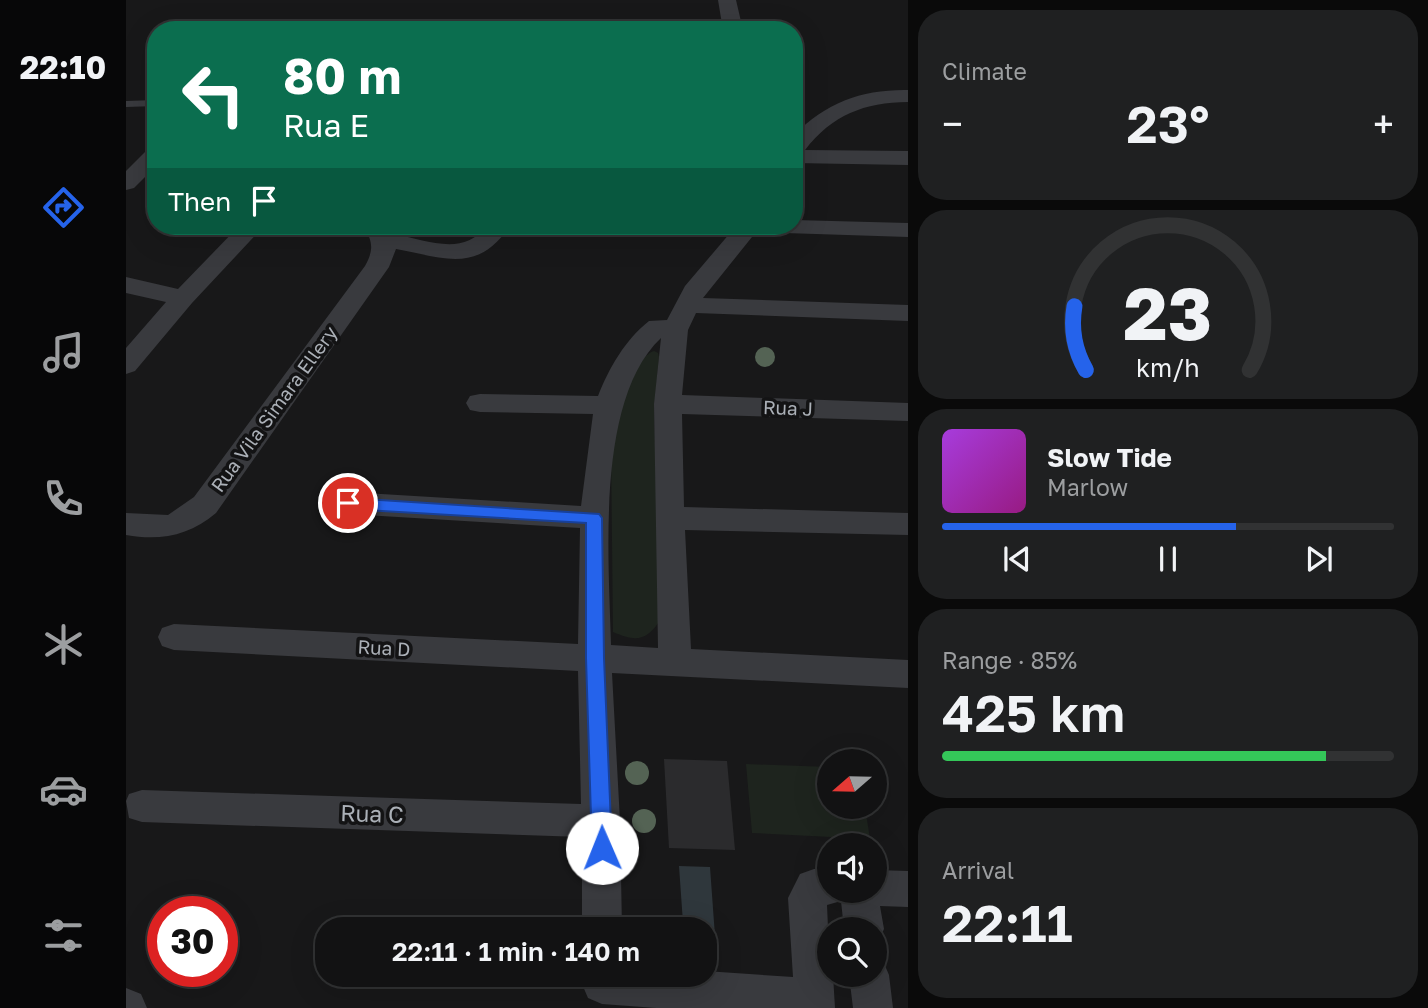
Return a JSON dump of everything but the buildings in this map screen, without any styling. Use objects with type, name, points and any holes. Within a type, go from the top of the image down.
[{"type":"street","points":[[727,0],[731,21]]},
{"type":"street","points":[[803,141],[825,120],[850,106],[873,97],[908,96]]},
{"type":"street","points":[[803,156],[908,158]]},
{"type":"street","points":[[126,183],[147,163]]},
{"type":"street","points":[[803,227],[908,230]]},
{"type":"street","points":[[126,365],[243,235]]},
{"type":"street","name":"Rua Vila Simara Ellery","points":[[126,524],[163,528],[194,516],[205,505],[377,267],[386,251],[380,235]]},
{"type":"street","points":[[387,235],[456,253],[486,241],[491,235]]},
{"type":"street","points":[[675,663],[668,518],[668,404],[681,317],[694,291],[741,235]]},
{"type":"street","points":[[126,285],[183,299]]},
{"type":"street","points":[[602,917],[594,518],[608,405],[633,355],[658,327],[681,317],[908,313]]},
{"type":"street","points":[[480,403],[608,405]]},
{"type":"street","name":"Rua J","points":[[668,404],[908,412]]},
{"type":"street","points":[[348,503],[594,518]]},
{"type":"street","points":[[668,518],[908,524]]},
{"type":"street","name":"Rua D","points":[[174,637],[908,674]]},
{"type":"street","name":"Rua C","points":[[142,806],[602,821]]},
{"type":"street","points":[[601,989],[814,1003],[807,898],[814,887],[817,887]]},
{"type":"street","points":[[887,888],[908,888]]},
{"type":"street","points":[[870,987],[873,1008]]},
{"type":"lane","points":[[126,104],[147,103]]},
{"type":"shaded area","points":[[654,351],[659,357],[654,409],[660,620],[645,636],[635,638],[613,632],[611,451],[620,411],[631,380],[638,366]]},
{"type":"shaded area","points":[[746,764],[817,767],[817,819],[867,819],[869,833],[817,833],[817,836],[752,833]]},
{"type":"shaded area","points":[[679,866],[710,867],[714,917],[683,917]]},
{"type":"route","points":[[348,503],[594,518],[595,658],[602,848]]}]
